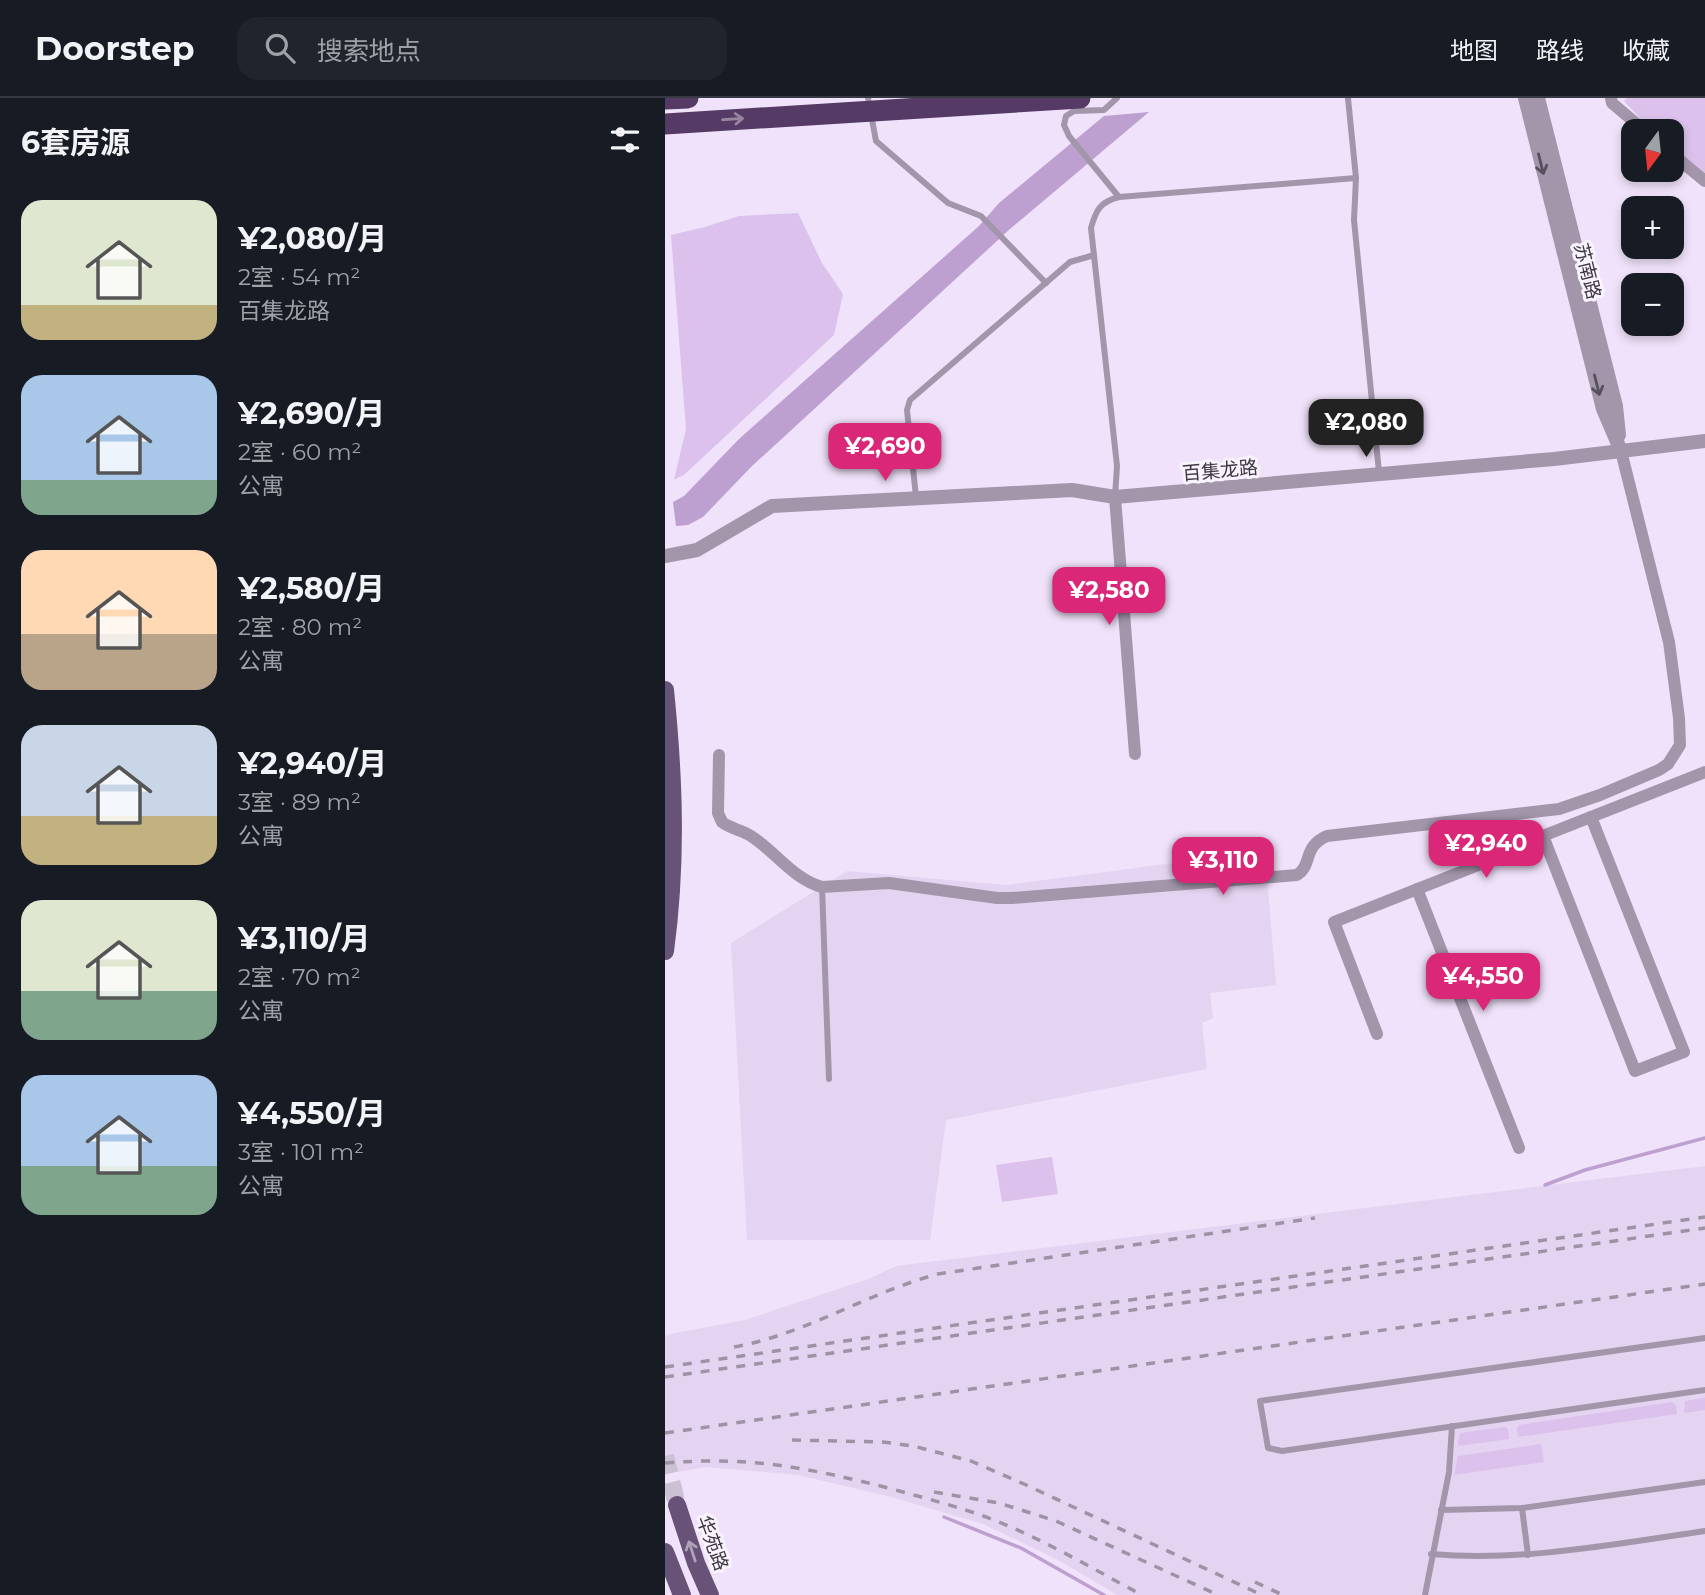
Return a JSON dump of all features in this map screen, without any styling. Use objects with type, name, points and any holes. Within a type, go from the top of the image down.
[{"type":"highway","points":[[665,99],[688,98]]},
{"type":"highway","points":[[665,124],[1080,98]]},
{"type":"main road","points":[[665,108],[672,98]]},
{"type":"main road","points":[[665,690],[672,751],[675,823],[670,917],[665,951]]},
{"type":"main road","name":"华苑路","points":[[677,1505],[696,1563],[710,1595]]},
{"type":"main road","points":[[665,1552],[682,1595]]},
{"type":"street","name":"苏南路","points":[[1525,98],[1603,409],[1621,451]]},
{"type":"street","name":"苏南路","points":[[1538,98],[1616,406],[1621,451]]},
{"type":"street","points":[[1611,98],[1612,103],[1631,119]]},
{"type":"street","points":[[1684,164],[1705,181]]},
{"type":"street","points":[[719,755],[718,813],[722,822],[751,835],[799,877],[822,887],[889,883],[997,898],[1297,875],[1304,868],[1313,844],[1327,836],[1559,809],[1601,796],[1660,770],[1668,764],[1680,746],[1669,642],[1621,451],[1705,441]]},
{"type":"street","name":"百集龙路","points":[[665,556],[697,550],[772,506],[1072,490],[1115,497],[1621,451]]},
{"type":"street","points":[[1115,497],[1135,754]]},
{"type":"street","points":[[1377,1034],[1334,922],[1705,772]]},
{"type":"street","points":[[1543,836],[1635,1071],[1672,1057],[1684,1052],[1591,817]]},
{"type":"street","points":[[1417,889],[1519,1148]]},
{"type":"lane","points":[[868,98],[876,141],[948,203],[981,216],[1046,283]]},
{"type":"lane","points":[[1117,98],[1104,110],[1074,111],[1066,116],[1064,125],[1069,136],[1119,197]]},
{"type":"lane","points":[[1348,98],[1356,178],[1354,220],[1380,475]]},
{"type":"lane","points":[[1115,497],[1117,466],[1091,228],[1095,212],[1104,201],[1119,197],[1356,178]]},
{"type":"lane","points":[[916,499],[907,410],[910,400],[1070,262],[1094,255]]},
{"type":"lane","points":[[822,887],[829,1079]]},
{"type":"lane","points":[[1705,1338],[1260,1401],[1268,1448],[1282,1451],[1705,1390]]},
{"type":"lane","points":[[1425,1595],[1449,1472],[1453,1426]]},
{"type":"lane","points":[[1441,1510],[1522,1508],[1705,1482]]},
{"type":"lane","points":[[1522,1508],[1528,1555]]},
{"type":"lane","points":[[1431,1554],[1466,1557],[1528,1555],[1705,1531]]},
{"type":"shaded area","points":[[1627,98],[1705,98],[1705,173],[1684,156],[1684,119],[1641,119],[1624,101]]},
{"type":"shaded area","points":[[1149,112],[1010,229],[751,467],[703,517],[688,525],[676,526],[673,502],[684,496],[739,439],[979,226],[999,203],[1104,116]]},
{"type":"shaded area","points":[[798,213],[822,263],[843,294],[834,335],[685,474],[674,480],[686,429],[671,235],[739,216]]},
{"type":"shaded area","points":[[1265,851],[1276,985],[1210,993],[1213,1018],[1202,1023],[1207,1069],[946,1120],[930,1240],[747,1240],[731,943],[847,871],[1006,885]]},
{"type":"shaded area","points":[[1052,1157],[1058,1194],[1002,1202],[996,1165]]},
{"type":"shaded area","points":[[1705,1166],[1705,1595],[1117,1595],[1058,1560],[983,1524],[891,1497],[798,1475],[707,1467],[665,1474],[665,1335],[745,1320],[871,1278],[896,1266]]},
{"type":"shaded area","points":[[1705,1398],[1705,1410],[1684,1413],[1685,1401]]},
{"type":"shaded area","points":[[1672,1402],[1676,1405],[1677,1414],[1518,1437],[1519,1425]]},
{"type":"shaded area","points":[[1505,1427],[1508,1429],[1509,1439],[1458,1446],[1461,1433]]},
{"type":"shaded area","points":[[1541,1444],[1544,1462],[1454,1475],[1458,1456]]},
{"type":"waterway","points":[[1545,1185],[1585,1170],[1705,1138]]},
{"type":"waterway","points":[[944,1517],[1021,1548],[1104,1595]]},
{"type":"tunnel","points":[[665,1456],[677,1505]]},
{"type":"railway","points":[[665,1367],[1705,1217]]},
{"type":"railway","points":[[734,1347],[786,1333],[938,1274],[1315,1218]]},
{"type":"railway","points":[[665,1377],[1705,1228]]},
{"type":"railway","points":[[665,1433],[1705,1284]]},
{"type":"railway","points":[[792,1440],[883,1442],[913,1446],[971,1461],[1262,1595]]},
{"type":"railway","points":[[665,1463],[725,1461],[780,1466],[834,1475],[919,1496],[999,1522],[1142,1595]]},
{"type":"railway","points":[[934,1492],[999,1503],[1056,1521],[1218,1595]]},
{"type":"railway","points":[[1255,1582],[1283,1595]]}]
